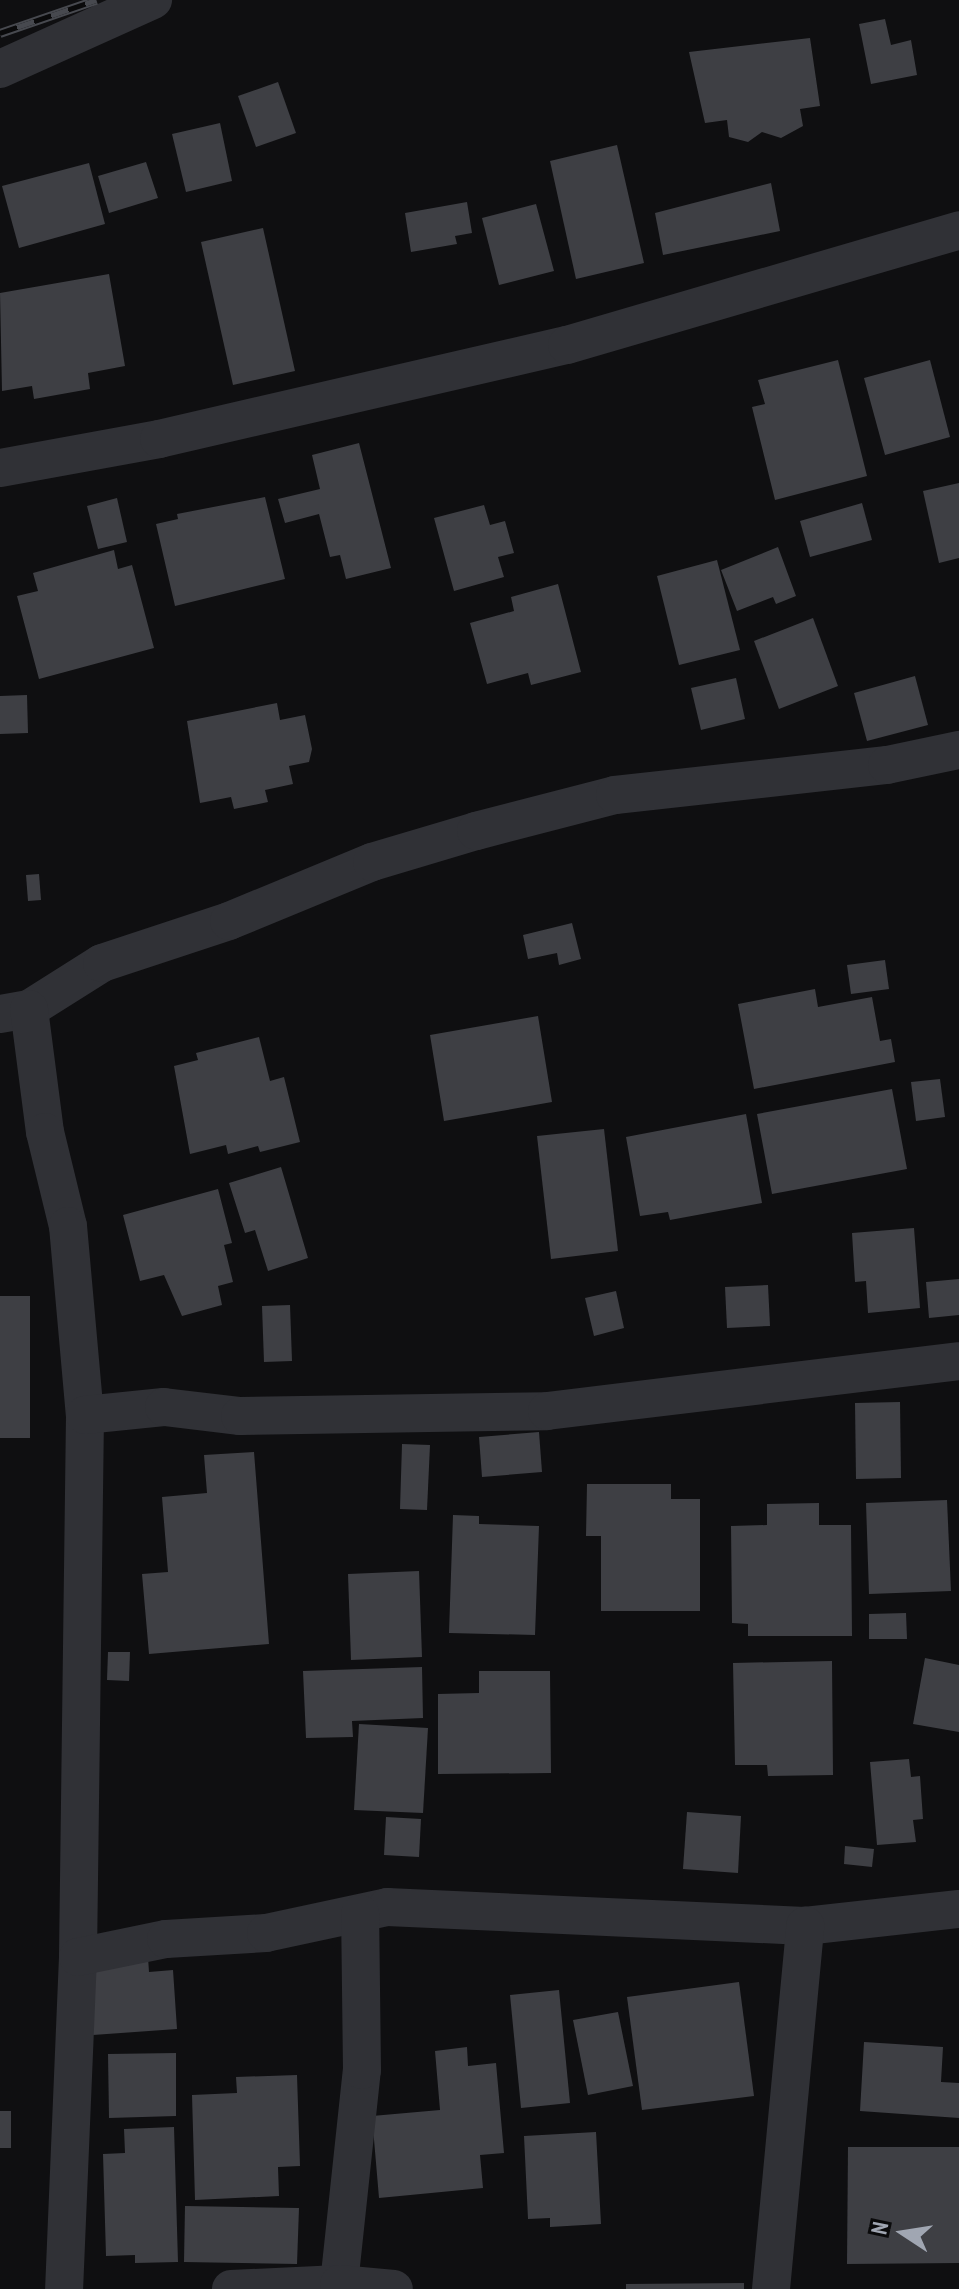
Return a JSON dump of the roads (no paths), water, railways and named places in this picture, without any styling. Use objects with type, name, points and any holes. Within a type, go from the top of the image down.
[{"type":"street","points":[[0,69],[153,0]]},
{"type":"street","points":[[0,468],[159,439],[567,345],[959,230]]},
{"type":"street","points":[[64,2289],[78,1957],[85,1415],[68,1226],[15,1012],[102,963],[229,921],[372,862],[476,831],[615,795],[887,765],[959,750]]},
{"type":"street","points":[[85,1415],[164,1407],[255,1416],[547,1411],[959,1361]]},
{"type":"street","points":[[78,1957],[166,1939],[266,1933],[387,1907],[805,1926],[959,1909]]},
{"type":"street","points":[[339,2284],[362,2070],[360,1914]]},
{"type":"street","points":[[771,2289],[805,1926]]},
{"type":"street","points":[[231,2289],[339,2284],[394,2289]]},
{"type":"railway","points":[[0,33],[96,0]]}]
